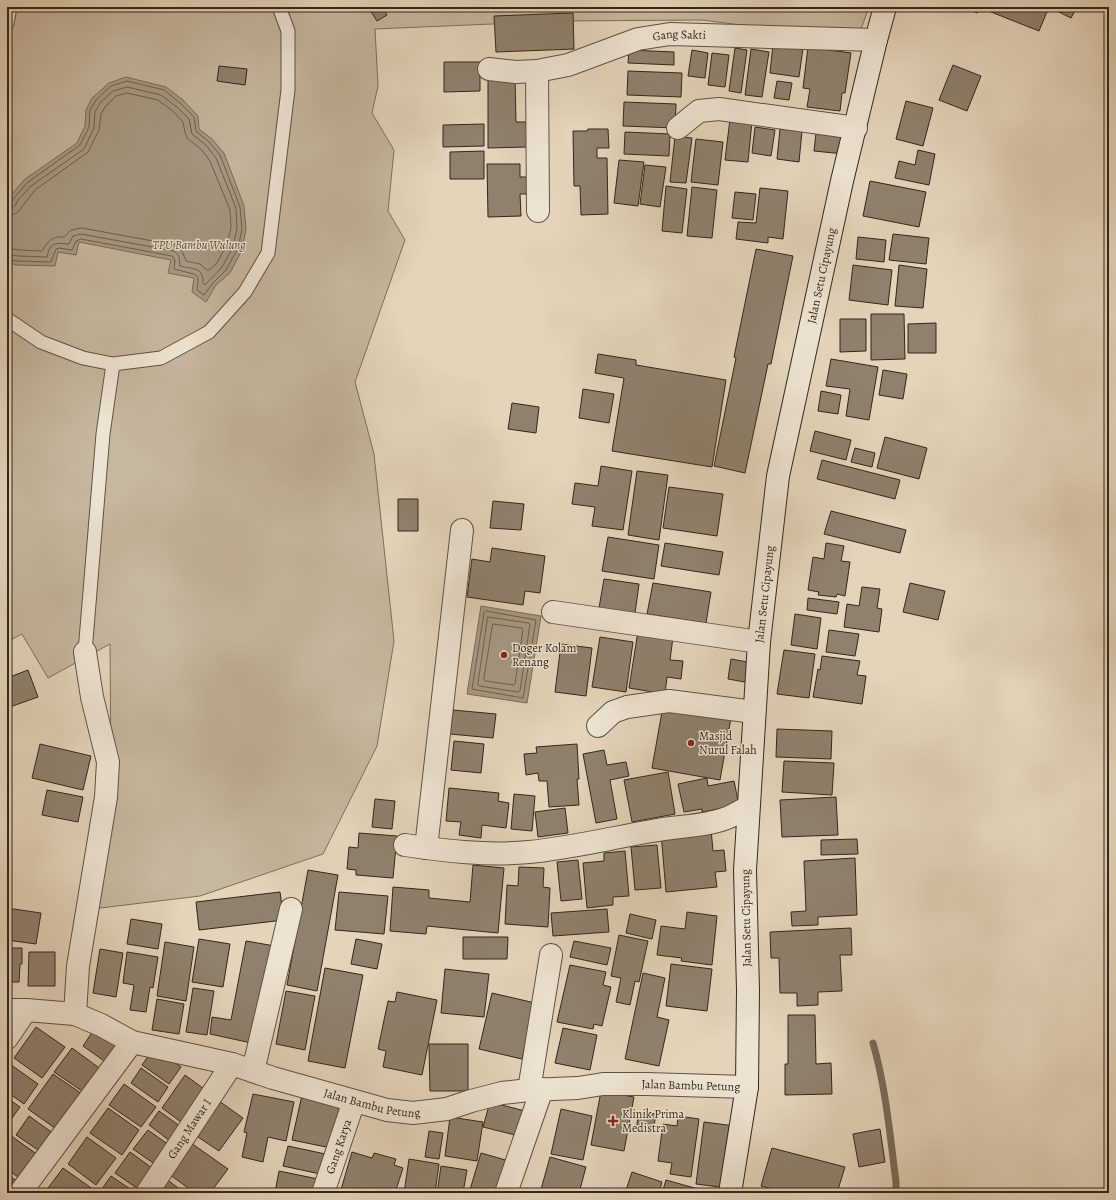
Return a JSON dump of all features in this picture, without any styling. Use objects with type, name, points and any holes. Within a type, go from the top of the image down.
[{"type":"street","name":"Jalan Setu Cipayung","points":[[730,1193],[747,1087],[748,990],[745,870],[748,807],[759,642],[778,476],[841,189],[885,7]]},
{"type":"street","name":"Gang Sakti","points":[[489,69],[516,72],[537,71],[568,66],[638,40],[670,34],[876,40]]},
{"type":"street","points":[[537,71],[538,211]]},
{"type":"street","points":[[678,128],[699,111],[719,109],[856,128]]},
{"type":"street","points":[[462,530],[415,846],[449,852],[487,854],[528,852],[714,821],[726,818],[748,807]]},
{"type":"street","points":[[553,612],[759,642]]},
{"type":"street","points":[[75,1014],[78,966],[106,797],[108,762],[92,697],[85,652]]},
{"type":"street","points":[[598,726],[613,712],[627,707],[669,701],[754,712]]},
{"type":"street","points":[[253,1071],[291,909]]},
{"type":"street","points":[[506,1193],[535,1090],[551,955]]},
{"type":"street","points":[[7,1038],[16,1010]]},
{"type":"street","name":"Jalan Bambu Petung","points":[[16,1010],[75,1014],[101,1025],[132,1042],[232,1064],[387,1110],[419,1113],[447,1109],[502,1093],[578,1088],[603,1084],[747,1087]]},
{"type":"street","points":[[20,1193],[132,1042]]},
{"type":"street","name":"Gang Mawar I","points":[[147,1193],[232,1064]]},
{"type":"street","name":"Gang Karya","points":[[323,1193],[354,1101]]},
{"type":"lane","points":[[7,23],[10,7]]},
{"type":"lane","points":[[7,319],[41,342],[83,358],[113,364],[161,358],[209,332],[245,292],[268,253],[288,90],[288,31],[278,7]]},
{"type":"lane","points":[[85,652],[103,434],[113,364]]},
{"type":"green space","name":"TPU Bambu Wulung","points":[[7,7],[869,7],[857,40],[702,20],[563,21],[375,29],[378,86],[372,113],[394,150],[388,211],[405,240],[355,382],[374,454],[394,641],[377,746],[323,854],[200,896],[92,909],[111,773],[110,644],[48,678],[22,634],[7,642]]},
{"type":"water","points":[[126,77],[166,87],[183,100],[198,116],[199,129],[212,139],[224,153],[244,206],[246,229],[242,250],[230,273],[216,285],[206,302],[192,292],[194,278],[168,273],[171,260],[79,242],[76,255],[58,252],[55,266],[16,265],[7,262],[7,205],[10,196],[25,179],[77,143],[85,126],[86,110],[92,98],[109,83]]},
{"type":"water","name":"Doger Kolam Renang","points":[[481,606],[541,616],[527,703],[467,694]]},
{"type":"building","points":[[368,7],[382,7],[387,15],[377,21]]},
{"type":"building","points":[[964,7],[980,7],[977,13]]},
{"type":"building","points":[[987,7],[1049,7],[1039,31],[986,10]]},
{"type":"building","points":[[1049,7],[1077,7],[1071,18]]},
{"type":"building","points":[[573,13],[574,49],[496,52],[494,16]]},
{"type":"building","points":[[773,44],[803,48],[799,77],[770,73]]},
{"type":"building","points":[[808,47],[851,53],[845,93],[842,93],[840,111],[807,107],[810,89],[803,88]]},
{"type":"building","points":[[735,48],[747,50],[741,93],[729,91]]},
{"type":"building","points":[[751,49],[769,52],[762,97],[745,95]]},
{"type":"building","points":[[629,50],[674,52],[674,65],[628,63]]},
{"type":"building","points":[[692,50],[708,53],[705,78],[688,76]]},
{"type":"building","points":[[712,53],[729,55],[725,87],[708,85]]},
{"type":"building","points":[[444,62],[480,62],[480,91],[444,92]]},
{"type":"building","points":[[953,65],[981,76],[967,111],[939,100]]},
{"type":"building","points":[[219,66],[247,69],[245,85],[217,81]]},
{"type":"building","points":[[628,71],[682,73],[681,97],[627,95]]},
{"type":"building","points":[[515,78],[516,122],[527,122],[527,147],[488,148],[488,79]]},
{"type":"building","points":[[777,81],[792,83],[789,100],[774,98]]},
{"type":"building","points":[[906,101],[933,108],[923,146],[896,139]]},
{"type":"building","points":[[624,102],[676,104],[675,128],[623,126]]},
{"type":"building","points":[[730,119],[752,121],[748,162],[725,160]]},
{"type":"building","points":[[484,124],[484,146],[443,147],[443,125]]},
{"type":"building","points":[[817,124],[846,128],[844,154],[814,151]]},
{"type":"building","points":[[755,127],[775,130],[771,156],[752,153]]},
{"type":"building","points":[[588,129],[608,129],[609,148],[597,148],[597,158],[607,158],[608,214],[581,215],[580,186],[574,186],[573,131],[587,131]]},
{"type":"building","points":[[780,129],[802,131],[799,162],[777,159]]},
{"type":"building","points":[[625,132],[670,134],[669,156],[624,154]]},
{"type":"building","points":[[675,136],[692,138],[686,183],[670,182]]},
{"type":"building","points":[[696,139],[723,142],[718,185],[691,182]]},
{"type":"building","points":[[918,150],[935,154],[929,185],[895,178],[899,161],[915,165]]},
{"type":"building","points":[[484,151],[484,179],[450,179],[450,152]]},
{"type":"building","points":[[619,160],[644,162],[638,206],[614,203]]},
{"type":"building","points":[[487,164],[520,164],[520,177],[534,177],[534,194],[520,194],[521,216],[488,217]]},
{"type":"building","points":[[645,165],[666,167],[660,207],[640,204]]},
{"type":"building","points":[[870,181],[926,192],[919,227],[863,216]]},
{"type":"building","points":[[666,186],[687,189],[682,233],[662,231]]},
{"type":"building","points":[[692,187],[717,190],[712,238],[687,236]]},
{"type":"building","points":[[760,188],[788,191],[783,239],[768,237],[768,243],[736,239],[738,222],[756,223]]},
{"type":"building","points":[[735,192],[756,194],[753,220],[732,218]]},
{"type":"building","points":[[893,234],[929,238],[926,264],[889,260]]},
{"type":"building","points":[[858,237],[886,240],[884,262],[856,259]]},
{"type":"building","points":[[756,249],[793,256],[771,364],[768,364],[745,473],[714,466]]},
{"type":"building","points":[[853,265],[892,270],[888,305],[849,300]]},
{"type":"building","points":[[899,265],[927,269],[923,308],[895,306]]},
{"type":"building","points":[[871,314],[904,314],[905,359],[871,360]]},
{"type":"building","points":[[840,319],[866,319],[866,351],[840,352]]},
{"type":"building","points":[[936,323],[936,353],[908,353],[908,324]]},
{"type":"building","points":[[598,354],[636,360],[636,365],[726,380],[712,467],[612,451],[624,378],[595,373]]},
{"type":"building","points":[[831,359],[878,367],[869,420],[846,416],[850,389],[826,386]]},
{"type":"building","points":[[883,370],[907,374],[903,399],[879,395]]},
{"type":"building","points":[[583,389],[614,394],[609,423],[579,418]]},
{"type":"building","points":[[821,391],[841,395],[838,414],[818,411]]},
{"type":"building","points":[[512,403],[539,407],[536,433],[508,429]]},
{"type":"building","points":[[815,431],[851,440],[846,460],[810,451]]},
{"type":"building","points":[[885,437],[927,448],[919,479],[877,468]]},
{"type":"building","points":[[855,448],[875,453],[872,467],[851,462]]},
{"type":"building","points":[[822,460],[900,480],[895,499],[817,479]]},
{"type":"building","points":[[601,466],[632,471],[623,530],[592,526],[595,507],[572,504],[575,483],[598,486]]},
{"type":"building","points":[[637,471],[668,475],[659,540],[628,535]]},
{"type":"building","points":[[669,487],[723,494],[717,536],[663,528]]},
{"type":"building","points":[[398,499],[418,499],[418,531],[398,531]]},
{"type":"building","points":[[493,501],[524,504],[521,530],[490,528]]},
{"type":"building","points":[[831,511],[906,530],[900,553],[824,534]]},
{"type":"building","points":[[608,537],[659,545],[654,579],[602,571]]},
{"type":"building","points":[[665,543],[723,552],[719,575],[661,566]]},
{"type":"building","points":[[826,543],[844,546],[841,561],[850,562],[845,596],[837,594],[836,597],[818,595],[819,592],[808,590],[813,557],[824,559]]},
{"type":"building","points":[[492,548],[545,556],[540,593],[525,591],[523,605],[467,597],[472,559],[490,562]]},
{"type":"building","points":[[604,579],[639,584],[635,613],[599,608]]},
{"type":"building","points":[[653,583],[711,592],[706,623],[647,614]]},
{"type":"building","points":[[910,583],[945,591],[938,620],[903,612]]},
{"type":"building","points":[[862,587],[880,589],[877,608],[882,609],[879,632],[844,627],[847,604],[859,606]]},
{"type":"building","points":[[808,598],[839,602],[837,614],[807,610]]},
{"type":"building","points":[[795,614],[821,618],[817,649],[791,645]]},
{"type":"building","points":[[829,630],[859,634],[855,656],[826,652]]},
{"type":"building","points":[[638,631],[673,637],[670,660],[683,661],[681,679],[667,677],[665,694],[629,688]]},
{"type":"building","points":[[600,637],[633,642],[626,692],[592,687]]},
{"type":"building","points":[[561,644],[592,648],[586,696],[555,692]]},
{"type":"building","points":[[784,650],[815,654],[809,698],[777,694]]},
{"type":"building","points":[[822,656],[860,661],[857,675],[866,676],[862,704],[813,697]]},
{"type":"building","points":[[731,659],[753,663],[750,683],[728,679]]},
{"type":"building","points":[[28,670],[38,697],[7,708],[7,678]]},
{"type":"building","name":"Masjid Nurul Falah","points":[[663,706],[731,718],[720,780],[652,768]]},
{"type":"building","points":[[453,710],[496,714],[493,738],[450,734]]},
{"type":"building","points":[[777,729],[832,731],[831,759],[776,757]]},
{"type":"building","points":[[454,741],[484,744],[481,773],[451,770]]},
{"type":"building","points":[[40,744],[91,756],[83,790],[32,778]]},
{"type":"building","points":[[577,744],[579,805],[549,807],[547,781],[539,781],[538,773],[526,775],[524,754],[537,753],[536,747]]},
{"type":"building","points":[[604,750],[607,765],[626,762],[629,776],[610,780],[617,819],[596,823],[583,754]]},
{"type":"building","points":[[784,761],[834,763],[832,795],[782,792]]},
{"type":"building","points":[[668,772],[675,814],[632,822],[624,780]]},
{"type":"building","points":[[707,778],[708,786],[734,781],[739,805],[702,812],[702,809],[684,812],[678,784]]},
{"type":"building","points":[[449,788],[499,793],[498,801],[509,803],[506,828],[482,825],[481,838],[459,835],[461,822],[446,821]]},
{"type":"building","points":[[47,790],[83,797],[78,822],[42,815]]},
{"type":"building","points":[[514,794],[535,796],[532,831],[511,829]]},
{"type":"building","points":[[836,797],[838,835],[782,837],[780,800]]},
{"type":"building","points":[[375,799],[395,801],[392,829],[372,827]]},
{"type":"building","points":[[565,808],[568,833],[538,837],[535,812]]},
{"type":"building","points":[[711,829],[713,851],[724,850],[726,871],[715,872],[717,887],[666,892],[661,833]]},
{"type":"building","points":[[359,833],[397,836],[393,878],[356,875],[356,870],[347,869],[349,847],[358,848]]},
{"type":"building","points":[[857,839],[858,854],[821,855],[821,840]]},
{"type":"building","points":[[657,845],[661,888],[635,890],[631,847]]},
{"type":"building","points":[[625,851],[629,896],[613,897],[613,905],[587,908],[583,863],[604,861],[604,853]]},
{"type":"building","points":[[855,858],[857,915],[818,917],[818,925],[792,926],[791,912],[806,911],[804,861]]},
{"type":"building","points":[[578,860],[582,899],[561,901],[557,862]]},
{"type":"building","points":[[473,865],[504,868],[498,933],[427,926],[426,934],[390,931],[393,887],[429,890],[429,898],[470,902]]},
{"type":"building","points":[[519,867],[544,868],[543,887],[550,888],[548,927],[505,924],[507,885],[518,886]]},
{"type":"building","points":[[308,870],[338,875],[317,991],[287,985]]},
{"type":"building","points":[[280,892],[284,920],[199,930],[196,902]]},
{"type":"building","points":[[339,892],[388,896],[384,934],[335,930]]},
{"type":"building","points":[[7,908],[41,913],[36,944],[7,940]]},
{"type":"building","points":[[607,909],[609,932],[553,936],[551,913]]},
{"type":"building","points":[[687,912],[717,916],[712,965],[681,961],[682,958],[657,955],[661,926],[685,929]]},
{"type":"building","points":[[630,914],[656,920],[652,939],[626,933]]},
{"type":"building","points":[[131,919],[162,924],[158,949],[127,944]]},
{"type":"building","points":[[851,928],[852,955],[840,955],[842,991],[818,992],[818,1005],[797,1006],[797,993],[780,993],[779,958],[771,958],[770,932]]},
{"type":"building","points":[[619,935],[648,941],[639,982],[635,981],[630,1005],[616,1002],[621,978],[611,976]]},
{"type":"building","points":[[463,937],[508,937],[507,959],[463,959]]},
{"type":"building","points":[[199,939],[230,944],[223,987],[192,982]]},
{"type":"building","points":[[356,939],[382,944],[377,969],[351,964]]},
{"type":"building","points":[[246,941],[275,946],[256,1044],[210,1034],[212,1017],[231,1020]]},
{"type":"building","points":[[574,941],[611,948],[607,965],[570,957]]},
{"type":"building","points":[[165,942],[194,947],[186,1001],[157,996]]},
{"type":"building","points":[[7,948],[22,948],[22,964],[20,964],[19,982],[7,982]]},
{"type":"building","points":[[100,949],[123,953],[116,997],[93,993]]},
{"type":"building","points":[[29,952],[55,952],[55,986],[28,986]]},
{"type":"building","points":[[127,952],[158,957],[153,988],[150,987],[146,1012],[130,1010],[134,985],[123,983]]},
{"type":"building","points":[[671,964],[712,969],[707,1011],[666,1006]]},
{"type":"building","points":[[570,965],[606,972],[603,985],[611,987],[602,1026],[594,1024],[593,1029],[557,1022]]},
{"type":"building","points":[[325,968],[363,975],[345,1068],[308,1061]]},
{"type":"building","points":[[445,969],[489,974],[484,1017],[441,1013]]},
{"type":"building","points":[[643,973],[665,978],[657,1017],[669,1020],[659,1066],[625,1059]]},
{"type":"building","points":[[193,988],[214,991],[207,1035],[186,1032]]},
{"type":"building","points":[[286,991],[315,996],[305,1050],[276,1044]]},
{"type":"building","points":[[397,992],[437,1000],[422,1075],[383,1067],[386,1051],[378,1049],[388,1001],[395,1002]]},
{"type":"building","points":[[492,993],[535,1003],[522,1059],[479,1049]]},
{"type":"building","points":[[157,999],[184,1004],[179,1034],[152,1030]]},
{"type":"building","points":[[788,1015],[815,1015],[816,1064],[831,1063],[832,1094],[785,1095],[785,1064],[788,1064]]},
{"type":"building","points":[[97,1025],[121,1043],[107,1063],[83,1046]]},
{"type":"building","points":[[36,1027],[65,1047],[42,1078],[14,1058]]},
{"type":"building","points":[[563,1028],[597,1035],[590,1070],[555,1063]]},
{"type":"building","points":[[429,1044],[468,1044],[468,1091],[430,1091]]},
{"type":"building","points":[[72,1048],[102,1070],[85,1093],[54,1072]]},
{"type":"building","points":[[154,1048],[181,1067],[169,1084],[142,1065]]},
{"type":"building","points":[[7,1062],[38,1084],[24,1104],[7,1092]]},
{"type":"building","points":[[141,1068],[168,1087],[158,1102],[131,1083]]},
{"type":"building","points":[[53,1074],[85,1096],[59,1131],[28,1109]]},
{"type":"building","points":[[185,1075],[211,1094],[188,1127],[162,1108]]},
{"type":"building","points":[[124,1084],[156,1107],[141,1127],[109,1105]]},
{"type":"building","name":"Klinik Prima Medistra","points":[[601,1091],[634,1097],[624,1151],[591,1145]]},
{"type":"building","points":[[253,1094],[294,1102],[286,1141],[268,1137],[263,1162],[242,1157],[247,1133],[244,1132]]},
{"type":"building","points":[[302,1095],[346,1105],[336,1149],[292,1140]]},
{"type":"building","points":[[7,1098],[20,1107],[7,1125]]},
{"type":"building","points":[[219,1101],[243,1118],[219,1151],[195,1135]]},
{"type":"building","points":[[490,1102],[529,1112],[523,1137],[483,1127]]},
{"type":"building","points":[[108,1108],[139,1130],[122,1155],[90,1133]]},
{"type":"building","points":[[561,1109],[592,1116],[583,1160],[551,1154]]},
{"type":"building","points":[[159,1111],[184,1129],[174,1144],[149,1125]]},
{"type":"building","points":[[639,1112],[656,1114],[653,1132],[636,1130]]},
{"type":"building","points":[[29,1116],[57,1136],[44,1154],[16,1135]]},
{"type":"building","points":[[678,1116],[699,1119],[691,1177],[670,1174],[672,1163],[658,1161],[663,1124],[677,1126]]},
{"type":"building","points":[[450,1117],[483,1122],[477,1161],[445,1156]]},
{"type":"building","points":[[704,1122],[735,1126],[727,1188],[696,1184]]},
{"type":"building","points":[[880,1129],[885,1162],[859,1167],[853,1134]]},
{"type":"building","points":[[148,1130],[173,1148],[159,1167],[133,1149]]},
{"type":"building","points":[[429,1131],[443,1133],[439,1159],[425,1157]]},
{"type":"building","points":[[10,1135],[42,1158],[25,1182],[7,1169],[7,1138]]},
{"type":"building","points":[[87,1137],[116,1158],[96,1185],[68,1164]]},
{"type":"building","points":[[191,1143],[228,1169],[210,1193],[195,1193],[169,1174]]},
{"type":"building","points":[[288,1146],[330,1155],[325,1175],[283,1166]]},
{"type":"building","points":[[772,1148],[845,1167],[837,1193],[788,1193],[761,1186]]},
{"type":"building","points":[[130,1152],[156,1171],[141,1191],[115,1173]]},
{"type":"building","points":[[352,1152],[372,1158],[374,1153],[396,1159],[394,1165],[403,1168],[395,1193],[340,1193]]},
{"type":"building","points":[[481,1153],[509,1161],[500,1193],[469,1193]]},
{"type":"building","points":[[550,1157],[586,1167],[579,1193],[540,1193]]},
{"type":"building","points":[[409,1159],[439,1164],[435,1193],[404,1193]]},
{"type":"building","points":[[441,1166],[467,1170],[463,1193],[437,1193]]},
{"type":"building","points":[[63,1168],[94,1190],[91,1193],[56,1193],[48,1188]]},
{"type":"building","points":[[279,1171],[318,1179],[315,1193],[275,1192]]},
{"type":"building","points":[[632,1172],[662,1182],[659,1193],[625,1193]]},
{"type":"building","points":[[7,1174],[23,1186],[18,1193],[7,1193]]},
{"type":"building","points":[[111,1176],[136,1193],[99,1193]]},
{"type":"building","points":[[166,1179],[185,1193],[156,1193]]},
{"type":"building","points":[[666,1180],[698,1189],[697,1193],[662,1193]]},
{"type":"waterway","points":[[873,1043],[887,1112],[896,1182],[896,1193]]},
{"type":"place","name":"Doger Kolam Renang","points":[[504,655]]},
{"type":"place","name":"Masjid Nurul Falah","points":[[691,743]]},
{"type":"place","name":"Klinik Prima Medistra","points":[[613,1121]]}]
